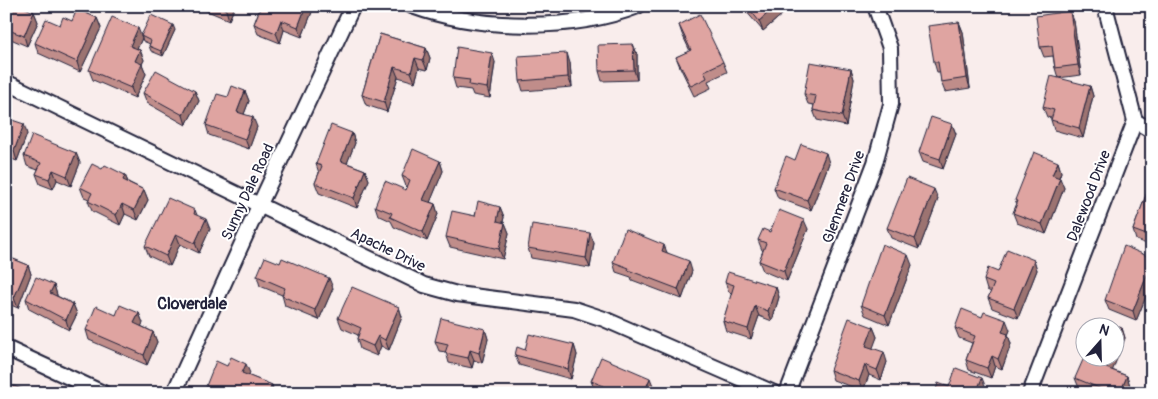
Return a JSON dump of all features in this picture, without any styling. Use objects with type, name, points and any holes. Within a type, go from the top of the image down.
[{"type":"street","name":"Sunny Dale Road","points":[[174,393],[259,206],[354,6]]},
{"type":"street","points":[[412,6],[476,22],[524,24],[572,22],[638,6]]},
{"type":"street","name":"Glenmere Drive","points":[[787,393],[875,163],[891,104],[890,48],[875,6]]},
{"type":"street","points":[[1105,6],[1135,122],[1152,131]]},
{"type":"street","name":"Apache Drive","points":[[6,82],[424,285],[457,294],[574,309],[604,319],[774,393]]},
{"type":"street","name":"Dalewood Drive","points":[[1030,393],[1135,122]]},
{"type":"street","points":[[6,348],[103,393]]},
{"type":"building","points":[[6,6],[21,6],[34,12],[24,36],[6,29]]},
{"type":"building","points":[[217,6],[227,6],[226,10]]},
{"type":"building","points":[[261,6],[306,6],[298,27],[281,20],[276,33],[254,24]]},
{"type":"building","points":[[747,6],[776,6],[759,21]]},
{"type":"building","points":[[77,9],[97,18],[77,62],[35,43],[46,19],[60,25],[63,17],[72,21]]},
{"type":"building","points":[[1070,11],[1078,65],[1055,68],[1052,46],[1040,47],[1036,16]]},
{"type":"building","points":[[700,14],[723,62],[704,71],[707,78],[691,86],[676,57],[691,50],[679,25]]},
{"type":"building","points":[[151,15],[173,25],[161,51],[149,46],[151,41],[141,36]]},
{"type":"building","points":[[112,17],[138,28],[130,46],[140,50],[135,61],[142,64],[131,88],[89,70]]},
{"type":"building","points":[[959,22],[967,78],[941,82],[938,62],[934,62],[928,26]]},
{"type":"building","points":[[380,34],[426,48],[423,60],[415,58],[411,72],[394,67],[384,102],[362,95]]},
{"type":"building","points":[[633,44],[634,70],[599,71],[598,45]]},
{"type":"building","points":[[457,47],[492,53],[487,88],[469,85],[470,80],[453,78]]},
{"type":"building","points":[[567,53],[568,77],[520,81],[518,56]]},
{"type":"building","points":[[810,62],[851,69],[842,116],[813,110],[816,96],[804,94]]},
{"type":"building","points":[[156,70],[195,91],[183,115],[143,93]]},
{"type":"building","points":[[1051,76],[1090,86],[1079,128],[1051,120],[1054,110],[1043,107]]},
{"type":"building","points":[[232,86],[245,91],[237,112],[253,117],[245,139],[206,125],[217,94],[228,97]]},
{"type":"building","points":[[931,117],[952,124],[940,159],[919,152]]},
{"type":"building","points":[[6,118],[24,124],[14,151],[6,148]]},
{"type":"building","points":[[331,125],[352,133],[341,161],[365,170],[354,198],[315,183],[322,166],[316,164]]},
{"type":"building","points":[[32,135],[76,153],[67,176],[53,170],[49,179],[36,174],[41,163],[24,156]]},
{"type":"building","points":[[801,144],[826,153],[807,200],[774,188],[786,156],[795,160]]},
{"type":"building","points":[[413,149],[440,161],[423,200],[435,204],[423,232],[390,217],[392,213],[375,206],[385,181],[406,190],[410,180],[402,176]]},
{"type":"building","points":[[1034,152],[1058,162],[1052,175],[1060,178],[1042,224],[1013,213],[1018,201],[1015,200]]},
{"type":"building","points":[[92,164],[102,169],[105,165],[125,175],[123,180],[144,190],[134,210],[122,204],[116,215],[88,201],[92,193],[80,187]]},
{"type":"building","points":[[907,178],[934,189],[915,239],[887,228]]},
{"type":"building","points":[[1152,179],[1152,237],[1133,230]]},
{"type":"building","points":[[168,198],[195,210],[194,214],[206,219],[195,243],[176,234],[166,256],[145,246]]},
{"type":"building","points":[[478,201],[500,207],[497,221],[505,223],[499,249],[446,237],[452,211],[475,216]]},
{"type":"building","points":[[779,210],[804,220],[784,271],[759,261],[766,243],[758,240],[763,229],[770,232]]},
{"type":"building","points":[[532,224],[590,233],[586,258],[528,248]]},
{"type":"building","points":[[625,229],[664,245],[662,251],[689,261],[678,289],[628,270],[629,268],[613,262]]},
{"type":"building","points":[[882,244],[908,255],[885,315],[861,305]]},
{"type":"building","points":[[1124,246],[1152,258],[1133,311],[1105,300]]},
{"type":"building","points":[[1007,249],[1034,260],[1014,308],[988,298],[994,284],[984,280],[988,268],[998,272]]},
{"type":"building","points":[[6,256],[28,265],[14,298],[6,295]]},
{"type":"building","points":[[265,257],[280,263],[282,258],[329,278],[315,310],[282,296],[285,288],[257,276]]},
{"type":"building","points":[[728,272],[776,287],[768,311],[755,306],[748,329],[723,321],[734,285],[725,282]]},
{"type":"building","points":[[36,277],[54,285],[50,293],[73,304],[66,320],[26,299]]},
{"type":"building","points":[[352,287],[399,307],[385,340],[378,336],[373,346],[357,339],[361,328],[338,318]]},
{"type":"building","points":[[120,305],[139,313],[134,323],[153,332],[144,355],[86,330],[96,306],[116,315]]},
{"type":"building","points":[[962,309],[982,317],[984,312],[1006,320],[1002,332],[1008,334],[998,359],[992,356],[987,368],[966,360],[975,336],[955,328]]},
{"type":"building","points":[[441,318],[485,329],[479,353],[470,350],[468,358],[445,353],[448,344],[435,341]]},
{"type":"building","points":[[849,318],[873,327],[866,346],[884,352],[877,370],[865,365],[859,381],[830,370]]},
{"type":"building","points":[[529,334],[574,345],[568,369],[515,355],[517,347],[525,350]]},
{"type":"building","points":[[231,357],[246,364],[242,373],[272,385],[268,393],[223,393],[206,386],[216,361],[227,366]]},
{"type":"building","points":[[601,357],[650,378],[644,393],[605,393],[602,391],[604,386],[591,381]]},
{"type":"building","points":[[1080,366],[1107,366],[1106,368],[1127,376],[1120,393],[1111,393],[1075,378]]},
{"type":"building","points":[[956,368],[982,378],[976,393],[935,393],[938,383],[949,387]]},
{"type":"building","points":[[6,383],[32,393],[6,393]]},
{"type":"building","points":[[305,388],[316,393],[302,393]]},
{"type":"building","points":[[824,388],[837,393],[822,393]]},
{"type":"district","name":"Cloverdale","points":[[192,304]]}]
